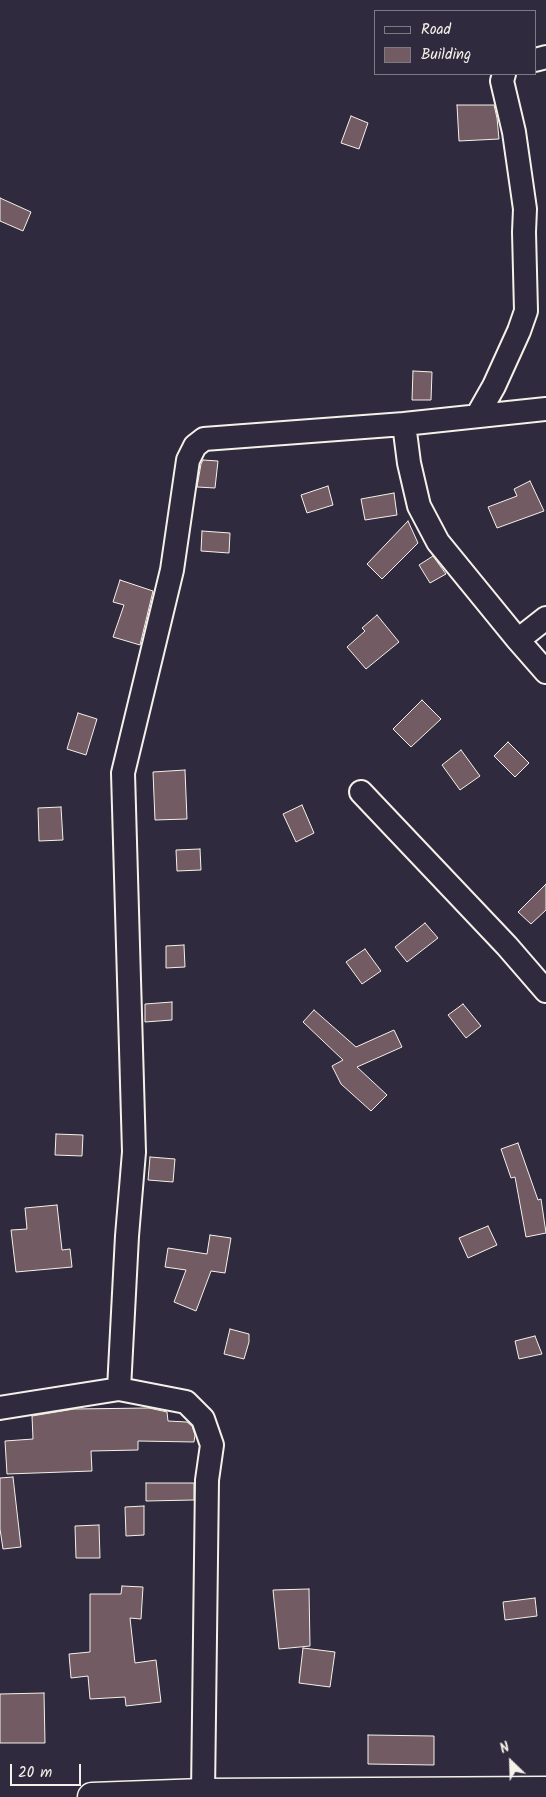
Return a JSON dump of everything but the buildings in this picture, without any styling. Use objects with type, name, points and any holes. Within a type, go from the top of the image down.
[{"type":"street","points":[[477,416],[494,386],[526,311],[525,209],[514,132],[502,81],[504,75]]},
{"type":"street","points":[[119,1389],[127,1236],[134,1152],[123,773],[172,570],[188,460],[195,446],[204,439],[404,424],[546,409]]},
{"type":"street","points":[[404,424],[409,463],[419,506],[438,542],[546,672]]},
{"type":"street","points":[[518,640],[546,618]]},
{"type":"street","points":[[361,792],[507,946],[546,991]]},
{"type":"street","points":[[0,1408],[119,1389],[186,1402],[204,1418],[212,1445],[207,1480],[203,1793]]},
{"type":"street","points":[[92,1797],[203,1793],[546,1791]]}]
